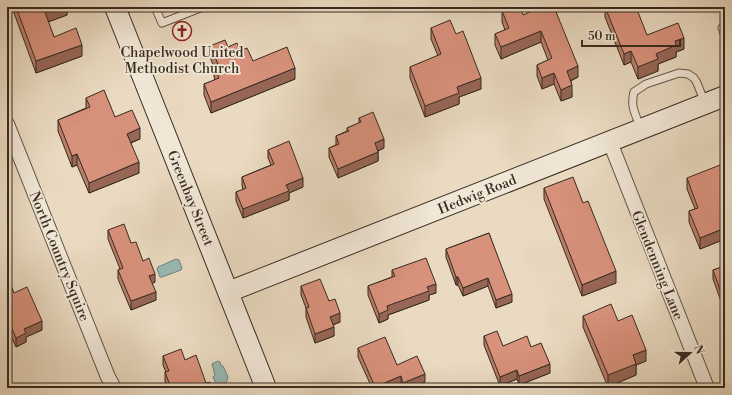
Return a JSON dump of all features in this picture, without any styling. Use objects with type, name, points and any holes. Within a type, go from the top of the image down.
[{"type":"street","name":"Greenbay Street","points":[[121,9],[266,388]]},
{"type":"street","name":"Hedwig Road","points":[[228,292],[725,96]]},
{"type":"street","name":"North Country Squire","points":[[7,124],[108,377],[114,388]]},
{"type":"street","name":"Glendenning Lane","points":[[610,142],[707,388]]},
{"type":"lane","points":[[155,7],[162,23],[203,7]]},
{"type":"lane","points":[[725,26],[722,28],[725,36]]},
{"type":"lane","points":[[641,129],[632,107],[632,99],[634,92],[646,84],[679,74],[688,74],[694,78],[697,83],[705,104]]},
{"type":"water","points":[[176,259],[179,260],[182,268],[181,270],[160,277],[157,269],[158,267]]},
{"type":"water","points":[[218,361],[220,362],[221,366],[223,366],[228,377],[226,383],[222,384],[224,388],[220,388],[220,385],[217,386],[213,377],[215,375],[212,364]]},
{"type":"building","points":[[16,7],[57,7],[45,12],[54,37],[76,28],[82,45],[36,61]]},
{"type":"building","points":[[512,7],[520,7],[523,15],[541,7],[543,11],[554,7],[578,66],[567,71],[572,85],[561,90],[554,73],[542,78],[537,65],[552,58],[541,31],[501,47],[495,34],[509,28],[502,11]]},
{"type":"building","points":[[605,7],[636,7],[647,35],[678,23],[684,38],[675,41],[676,45],[656,54],[658,59],[638,67],[631,51],[624,54]]},
{"type":"building","points":[[450,20],[456,34],[463,31],[481,78],[457,87],[459,93],[425,106],[410,67],[441,54],[431,28]]},
{"type":"building","points":[[225,40],[228,47],[237,43],[240,51],[247,48],[253,61],[287,47],[295,68],[211,102],[204,84],[219,78],[214,66],[218,64],[210,46]]},
{"type":"building","points":[[104,90],[115,117],[132,110],[140,128],[127,134],[139,162],[89,183],[77,154],[72,156],[58,120],[90,107],[86,98]]},
{"type":"building","points":[[373,112],[384,139],[375,143],[378,152],[338,169],[329,148],[339,144],[336,136],[349,131],[347,128],[361,122],[359,118]]},
{"type":"building","points":[[725,138],[725,149],[721,139]]},
{"type":"building","points":[[289,141],[303,178],[286,185],[289,191],[243,209],[236,192],[246,188],[242,177],[274,164],[268,150]]},
{"type":"building","points":[[725,163],[725,179],[721,181],[725,192],[725,228],[700,238],[689,211],[698,208],[687,178]]},
{"type":"building","points":[[573,177],[583,203],[588,201],[616,271],[582,285],[544,188]]},
{"type":"building","points":[[124,224],[131,243],[136,242],[143,261],[149,258],[155,274],[149,276],[156,292],[131,301],[118,270],[123,268],[108,230]]},
{"type":"building","points":[[489,233],[512,294],[496,300],[488,278],[463,288],[458,277],[456,277],[446,249]]},
{"type":"building","points":[[426,258],[436,284],[427,287],[429,291],[387,306],[388,310],[379,314],[368,286],[395,276],[392,270]]},
{"type":"building","points":[[725,266],[725,294],[722,295],[713,270]]},
{"type":"building","points":[[7,277],[14,293],[27,287],[42,321],[24,329],[26,333],[16,338],[8,320],[7,321]]},
{"type":"building","points":[[320,279],[329,301],[335,299],[340,313],[330,317],[334,327],[315,334],[306,308],[309,307],[301,286]]},
{"type":"building","points":[[611,304],[618,321],[632,315],[646,350],[633,355],[636,364],[608,375],[583,316]]},
{"type":"building","points":[[497,331],[503,346],[527,336],[531,347],[541,343],[550,364],[519,376],[517,370],[500,377],[484,336]]},
{"type":"building","points":[[385,337],[397,365],[417,356],[425,374],[403,383],[401,376],[375,387],[358,348]]},
{"type":"building","points":[[181,349],[185,360],[196,355],[206,383],[210,382],[212,388],[171,388],[165,372],[169,371],[163,356]]},
{"type":"building","points":[[672,385],[673,388],[664,388]]},
{"type":"place","name":"Chapelwood United Methodist Church","points":[[182,31]]}]
